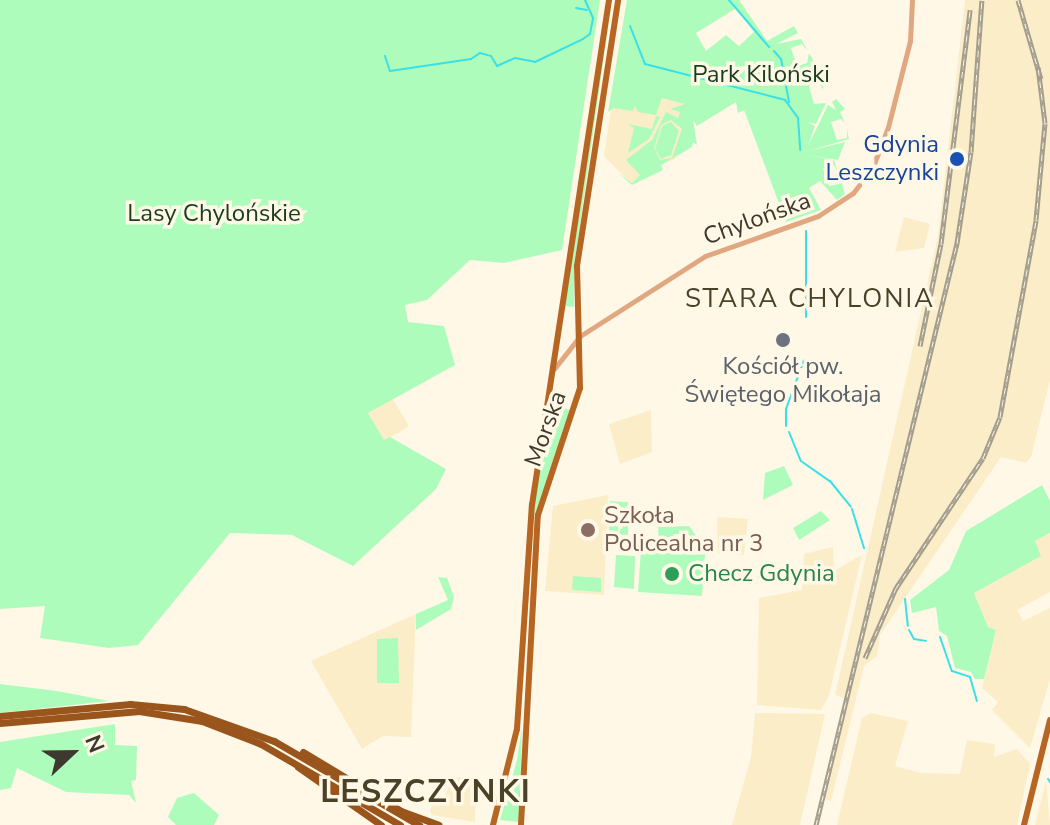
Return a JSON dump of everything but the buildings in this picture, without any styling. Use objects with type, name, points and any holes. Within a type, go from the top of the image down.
[{"type":"highway","points":[[0,716],[155,704],[217,718],[313,756],[401,811],[439,825]]},
{"type":"highway","points":[[0,723],[150,711],[224,728],[284,756],[402,822],[419,825]]},
{"type":"highway","points":[[274,741],[402,822]]},
{"type":"highway","points":[[284,756],[381,825]]},
{"type":"main road","name":"Morska","points":[[493,825],[517,729],[528,534],[609,0]]},
{"type":"main road","name":"Morska","points":[[521,825],[538,515],[576,410],[582,365],[577,266],[618,0]]},
{"type":"main road","points":[[1024,825],[1050,720]]},
{"type":"street","name":"Chylońska","points":[[552,373],[580,336],[713,251],[818,216],[853,193],[872,169],[888,127],[910,41],[912,0]]},
{"type":"street","points":[[578,320],[593,327]]},
{"type":"shaded area","points":[[965,0],[1050,0],[1050,380],[1031,457],[1026,463],[1001,457],[880,635],[877,656],[864,666],[831,801],[824,799],[848,699],[835,695],[938,236]]},
{"type":"shaded area","points":[[615,83],[684,101],[689,122],[690,143],[675,159],[660,165],[654,162],[631,184],[604,156]]},
{"type":"shaded area","points":[[904,217],[930,224],[924,248],[895,252]]},
{"type":"shaded area","points":[[392,398],[409,426],[384,441],[368,413]]},
{"type":"shaded area","points":[[651,410],[652,452],[620,464],[609,424]]},
{"type":"shaded area","points":[[608,495],[604,595],[545,591],[553,506]]},
{"type":"shaded area","points":[[717,517],[748,519],[744,555],[718,554]]},
{"type":"shaded area","points":[[1050,533],[1050,592],[1017,610],[1023,621],[1050,608],[1050,679],[1030,748],[992,710],[998,702],[982,688],[996,630],[988,628],[974,593],[1040,556],[1035,541]]},
{"type":"shaded area","points":[[833,547],[834,571],[862,555],[829,695],[821,710],[757,705],[759,598],[802,590],[804,554]]},
{"type":"shaded area","points":[[416,614],[411,737],[383,736],[362,749],[311,661]]},
{"type":"shaded area","points":[[755,713],[825,714],[800,825],[732,825],[751,757]]},
{"type":"shaded area","points":[[871,713],[908,721],[895,766],[921,773],[960,774],[967,740],[995,744],[994,757],[1017,749],[1030,764],[1017,825],[837,825],[862,718]]},
{"type":"shaded area","points":[[452,777],[477,778],[475,822],[431,815],[430,805],[442,805]]},
{"type":"shaded area","points":[[1046,781],[1050,825],[1035,825]]},
{"type":"green space","name":"Lasy Chylońskie","points":[[0,0],[600,0],[562,250],[504,263],[470,260],[427,300],[405,305],[408,322],[444,326],[455,365],[368,413],[384,440],[390,437],[446,469],[436,489],[353,566],[292,535],[230,533],[138,645],[109,648],[40,638],[45,606],[0,609]]},
{"type":"green space","points":[[612,0],[574,267],[574,307],[565,306]]},
{"type":"green space","name":"Park Kiloński","points":[[627,0],[728,0],[735,9],[696,33],[706,51],[726,35],[739,46],[754,32],[730,0],[739,0],[767,41],[794,26],[798,33],[776,44],[801,39],[808,51],[802,44],[791,48],[797,66],[807,63],[809,53],[823,78],[823,90],[819,82],[809,86],[814,104],[826,103],[816,124],[807,122],[815,126],[808,146],[828,105],[836,110],[832,102],[836,99],[845,109],[840,112],[845,123],[841,119],[831,122],[837,140],[847,138],[847,129],[849,139],[808,151],[845,142],[838,160],[808,155],[834,160],[838,172],[834,165],[823,168],[829,186],[839,184],[840,177],[845,194],[837,200],[820,181],[809,188],[821,210],[786,222],[744,110],[738,113],[736,102],[697,126],[693,120],[697,145],[693,142],[692,147],[661,165],[663,170],[632,185],[618,173],[632,183],[640,175],[626,160],[652,140],[666,112],[678,118],[680,112],[670,109],[685,104],[662,98],[656,115],[638,112],[635,106],[633,111],[614,108],[608,112]],"holes":[[[671,120],[682,129],[672,158],[660,160],[654,148],[661,125]]]},
{"type":"green space","points":[[656,116],[660,117],[649,139],[628,153],[634,128],[628,124],[652,129]]},
{"type":"green space","points":[[671,122],[679,131],[671,155],[661,159],[655,149],[662,126]]},
{"type":"green space","points":[[550,404],[570,410],[535,514],[533,513]]},
{"type":"green space","points":[[784,466],[793,485],[763,500],[765,473]]},
{"type":"green space","points":[[1042,485],[1050,501],[1050,533],[1035,541],[1041,556],[974,593],[988,627],[996,630],[984,679],[975,679],[971,672],[955,668],[947,636],[939,631],[936,607],[912,613],[910,600],[949,570],[966,531]]},
{"type":"green space","points":[[610,501],[629,502],[628,535],[609,534]]},
{"type":"green space","points":[[821,511],[830,520],[799,540],[793,528]]},
{"type":"green space","points":[[689,526],[706,549],[675,545],[675,537],[689,537],[689,534],[674,534],[673,544],[659,545],[658,527]]},
{"type":"green space","points":[[641,550],[705,554],[702,596],[638,592]]},
{"type":"green space","points":[[616,555],[635,556],[634,589],[614,587]]},
{"type":"green space","points":[[573,576],[601,578],[601,592],[572,590]]},
{"type":"green space","points":[[438,577],[447,578],[454,597],[451,609],[416,630],[416,614],[448,600]]},
{"type":"green space","points":[[398,638],[399,683],[377,683],[377,639]]},
{"type":"green space","points":[[0,684],[57,691],[109,701],[0,713]]},
{"type":"green space","points":[[115,724],[115,745],[137,746],[136,780],[131,781],[136,803],[129,795],[66,792],[17,768],[11,788],[0,790],[0,742]]},
{"type":"green space","points":[[522,726],[519,822],[500,820],[517,760]]},
{"type":"green space","points":[[194,793],[219,815],[214,825],[176,825],[168,817],[177,798]]},
{"type":"waterway","points":[[585,0],[593,18]]},
{"type":"waterway","points":[[729,0],[769,47]]},
{"type":"waterway","points":[[576,8],[587,10]]},
{"type":"waterway","points":[[385,56],[390,71],[471,59],[480,53],[491,56],[497,66],[515,58],[535,62],[590,34],[593,18]]},
{"type":"waterway","points":[[630,26],[645,64],[785,100],[798,118],[800,150]]},
{"type":"waterway","points":[[774,51],[781,59],[789,102]]},
{"type":"waterway","points":[[806,231],[806,317]]},
{"type":"waterway","points":[[786,426],[786,409],[804,360]]},
{"type":"waterway","points":[[789,432],[801,461],[830,481],[851,507]]},
{"type":"waterway","points":[[852,509],[864,548]]},
{"type":"waterway","points":[[905,599],[908,626]]},
{"type":"waterway","points":[[909,630],[914,639],[926,641]]},
{"type":"waterway","points":[[940,637],[952,671],[970,677],[977,701]]},
{"type":"railway","points":[[816,825],[957,243],[971,152],[982,0]]},
{"type":"railway","points":[[1018,0],[1041,79]]},
{"type":"railway","points":[[920,346],[941,244],[970,10]]},
{"type":"railway","points":[[865,658],[896,588],[983,458],[1000,417],[1036,220],[1045,123],[1038,67]]},
{"type":"place","name":"Gdynia Leszczynki","points":[[957,159]]},
{"type":"place","name":"Kościół pw. Świętego Mikołaja","points":[[783,340]]},
{"type":"place","name":"Szkoła Policealna nr 3","points":[[588,530]]},
{"type":"place","name":"Checz Gdynia","points":[[672,574]]},
{"type":"district","name":"STARA CHYLONIA","points":[[810,299]]},
{"type":"district","name":"LESZCZYNKI","points":[[426,792]]}]
